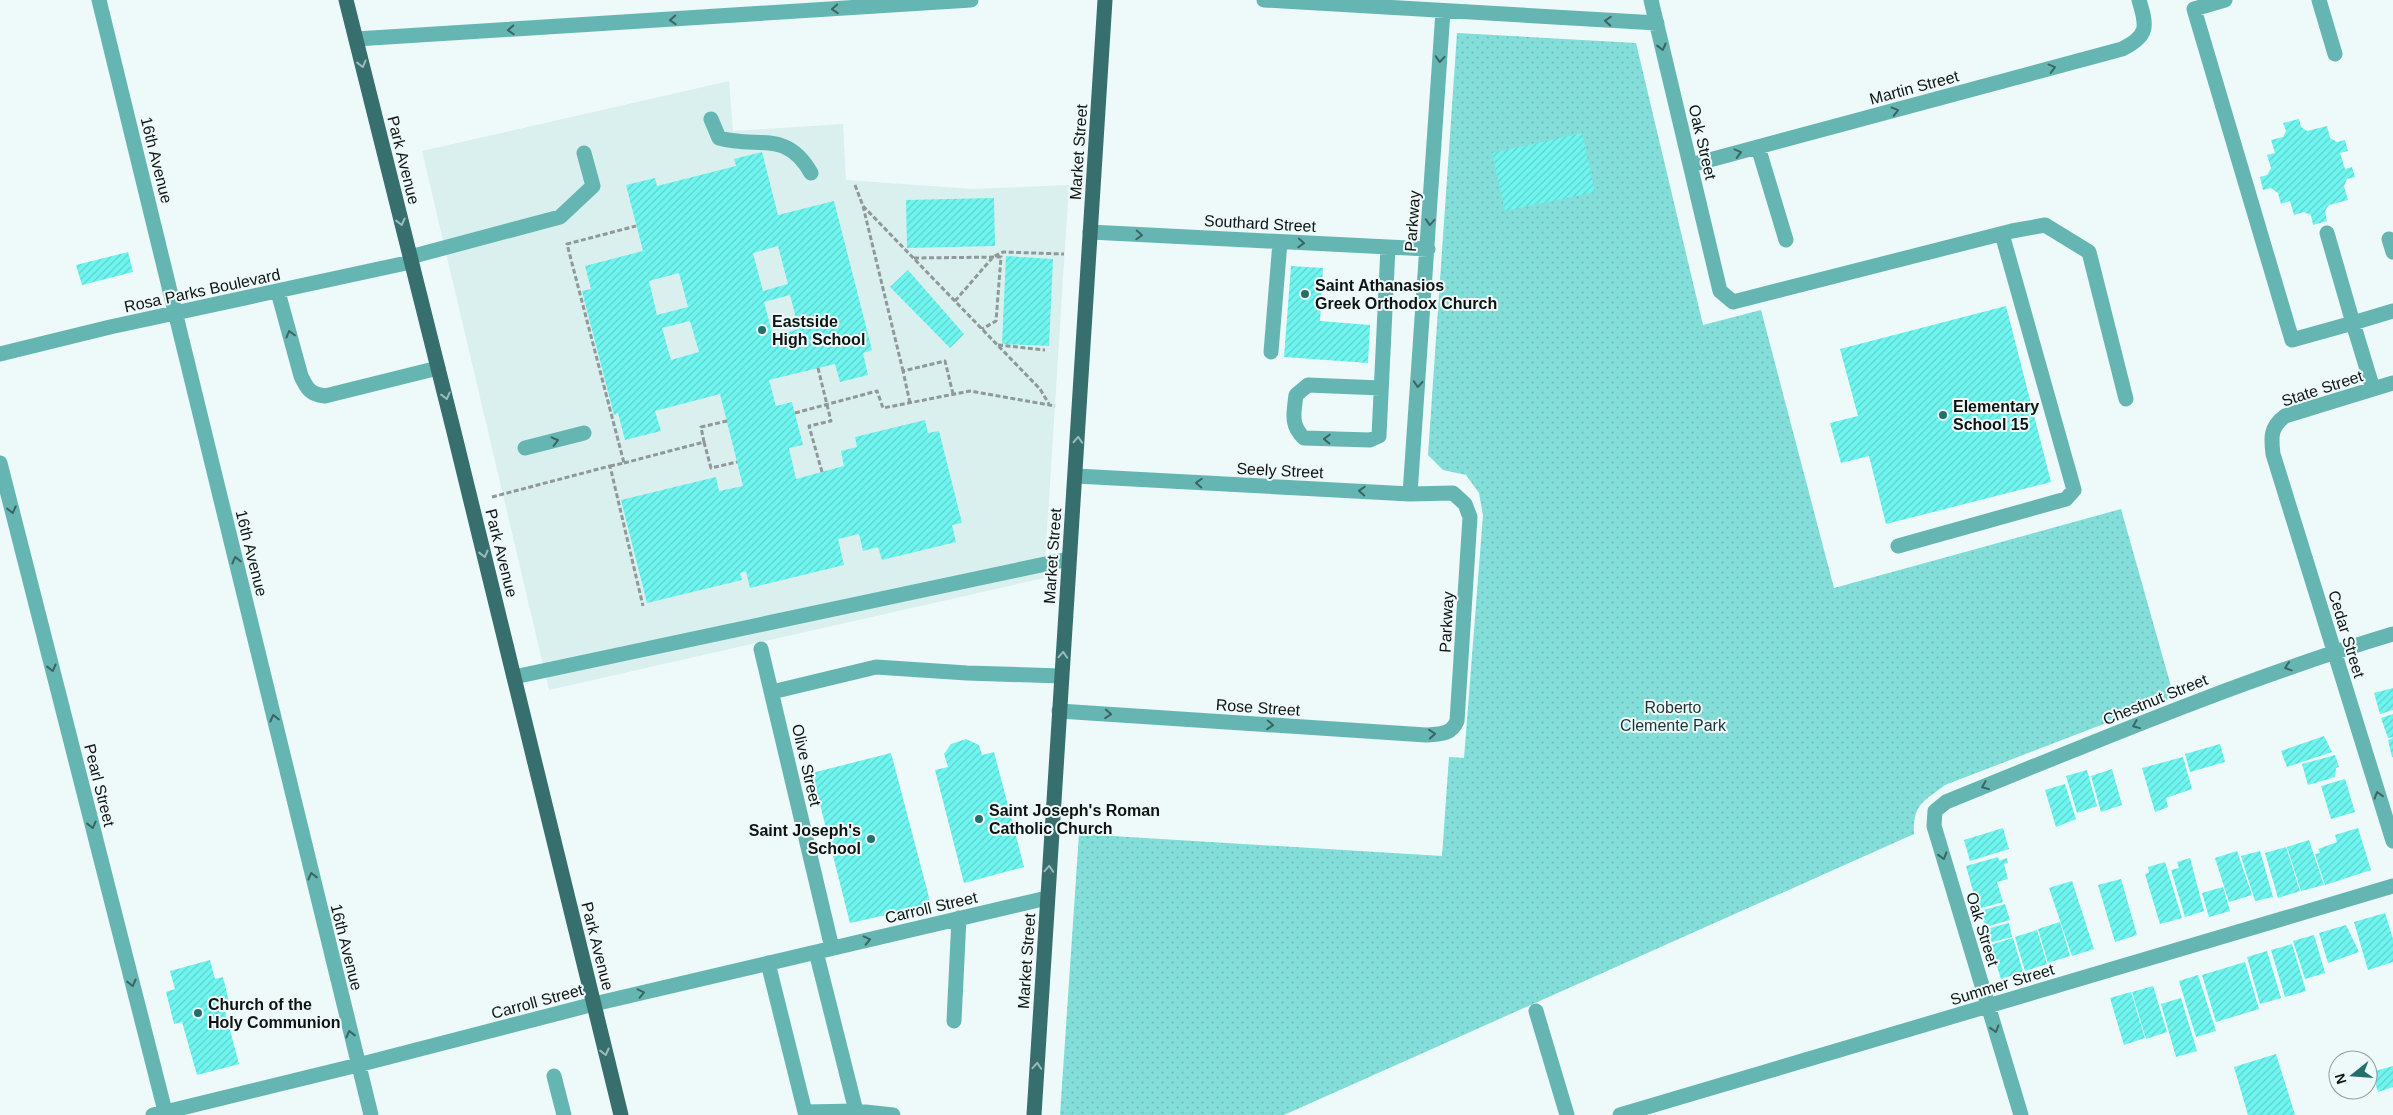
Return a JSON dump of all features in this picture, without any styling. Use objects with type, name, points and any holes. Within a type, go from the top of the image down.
[{"type":"main road","name":"Park Avenue","points":[[346,0],[621,1115]]},
{"type":"main road","name":"Market Street","points":[[1034,1115],[1105,0]]},
{"type":"street","name":"16th Avenue","points":[[99,0],[371,1115]]},
{"type":"street","points":[[356,39],[778,7],[971,0]]},
{"type":"street","points":[[1264,0],[1656,24]]},
{"type":"street","name":"Oak Street","points":[[1651,0],[1720,291],[1733,302],[2002,234]]},
{"type":"street","name":"Martin Street","points":[[1691,166],[2122,49],[2135,43],[2142,35],[2145,22],[2139,0]]},
{"type":"street","points":[[2225,0],[2194,9],[2292,340],[2393,311]]},
{"type":"street","points":[[2319,0],[2335,54]]},
{"type":"street","name":"Parkway","points":[[1410,494],[1443,11]]},
{"type":"street","points":[[711,119],[719,138],[776,143],[792,150],[802,158],[811,173]]},
{"type":"street","points":[[1758,147],[1786,240]]},
{"type":"street","name":"Rosa Parks Boulevard","points":[[0,354],[176,313],[278,292],[411,259],[560,217],[593,186],[584,153]]},
{"type":"street","points":[[1898,546],[2066,499],[2074,490],[2002,234],[2045,225],[2089,252],[2126,399]]},
{"type":"street","name":"Southard Street","points":[[1090,232],[1428,249]]},
{"type":"street","points":[[2327,233],[2373,389]]},
{"type":"street","points":[[1271,352],[1280,242]]},
{"type":"street","points":[[1381,388],[1308,385],[1296,395],[1293,420],[1296,431],[1304,438],[1370,440],[1379,436],[1388,247]]},
{"type":"street","points":[[278,292],[301,376],[307,390],[315,395],[324,396],[438,368]]},
{"type":"street","name":"State Street","points":[[2270,436],[2276,422],[2284,416],[2393,383]]},
{"type":"street","points":[[525,448],[584,433]]},
{"type":"street","name":"Cedar Street","points":[[2270,436],[2273,454],[2393,841]]},
{"type":"street","name":"Pearl Street","points":[[0,463],[161,1114]]},
{"type":"street","name":"Seely Street","points":[[1076,476],[1410,494],[1453,493],[1465,504],[1470,517]]},
{"type":"street","name":"Parkway","points":[[1454,728],[1457,721],[1470,517]]},
{"type":"street","points":[[514,676],[1069,559]]},
{"type":"street","name":"Chestnut Street","points":[[1936,810],[1946,802],[2199,699],[2334,652],[2393,634]]},
{"type":"street","name":"Olive Street","points":[[761,649],[832,948]]},
{"type":"street","points":[[772,692],[876,666],[967,673],[1062,676]]},
{"type":"street","name":"Rose Street","points":[[1059,711],[1426,735],[1448,733],[1454,728]]},
{"type":"street","name":"Oak Street","points":[[1936,810],[1933,819],[1934,826],[2021,1115]]},
{"type":"street","name":"Summer Street","points":[[1620,1115],[2393,886]]},
{"type":"street","name":"Carroll Street","points":[[161,1114],[594,1004],[1047,898]]},
{"type":"street","points":[[954,1021],[959,918]]},
{"type":"street","points":[[816,952],[856,1111]]},
{"type":"street","points":[[768,963],[805,1112],[856,1111],[893,1115]]},
{"type":"street","points":[[1536,1011],[1567,1115]]},
{"type":"street","points":[[554,1076],[564,1115]]},
{"type":"path","points":[[855,185],[863,206],[910,403]]},
{"type":"path","points":[[863,206],[1040,389],[1049,404]]},
{"type":"path","points":[[624,463],[567,244],[636,226]]},
{"type":"path","points":[[955,301],[993,257],[1003,252],[1064,254]]},
{"type":"path","points":[[913,258],[1001,257],[996,321],[982,329]]},
{"type":"path","points":[[998,345],[1045,350]]},
{"type":"path","points":[[903,371],[945,361],[953,394]]},
{"type":"path","points":[[818,368],[831,420],[810,426],[822,472]]},
{"type":"path","points":[[795,413],[877,391],[883,408],[970,391],[1055,406]]},
{"type":"path","points":[[727,421],[701,427],[704,442],[711,468],[737,462]]},
{"type":"path","points":[[492,497],[704,442]]},
{"type":"path","points":[[610,466],[643,606]]},
{"type":"shaded area","name":"Eastside High School","points":[[729,81],[733,131],[843,124],[846,180],[973,189],[1069,185],[1044,578],[549,690],[422,151]]},
{"type":"green space","name":"Roberto Clemente Park","points":[[1457,33],[1636,43],[1703,325],[1761,310],[1834,588],[2121,509],[2174,697],[1945,785],[1921,805],[1915,816],[1914,834],[1284,1115],[1060,1115],[1079,834],[1442,856],[1449,757],[1464,758],[1483,515],[1479,493],[1466,475],[1443,470],[1428,455]]},
{"type":"building","points":[[2299,119],[2301,127],[2307,131],[2327,126],[2330,138],[2337,142],[2345,140],[2348,151],[2340,153],[2345,169],[2352,167],[2355,177],[2347,179],[2344,186],[2348,200],[2329,205],[2325,211],[2327,221],[2313,225],[2311,215],[2304,212],[2294,215],[2290,201],[2281,204],[2278,193],[2271,188],[2263,190],[2260,177],[2267,175],[2271,168],[2267,155],[2275,153],[2271,140],[2283,137],[2286,131],[2283,123]]},
{"type":"building","points":[[1582,133],[1595,192],[1505,211],[1492,153]]},
{"type":"building","points":[[762,152],[778,215],[834,201],[872,350],[863,353],[868,375],[840,382],[835,364],[769,380],[776,406],[792,402],[803,445],[789,448],[796,479],[844,466],[841,451],[857,447],[855,437],[925,420],[928,433],[939,431],[962,523],[952,525],[956,542],[882,560],[878,547],[863,551],[859,534],[838,539],[844,565],[750,588],[746,571],[740,573],[742,580],[647,603],[621,500],[716,477],[719,491],[743,486],[720,394],[655,411],[661,431],[625,440],[618,413],[614,415],[582,291],[591,289],[585,266],[643,251],[626,185],[655,178],[657,186],[736,166],[734,159]],"holes":[[[778,246],[788,284],[763,291],[753,253]],[[679,273],[688,307],[657,315],[649,281]],[[790,295],[799,329],[773,336],[764,302]],[[690,321],[699,352],[671,360],[662,328]]]},
{"type":"building","points":[[994,198],[995,246],[907,248],[906,200]]},
{"type":"building","points":[[128,252],[133,272],[82,285],[76,265]]},
{"type":"building","points":[[1006,256],[1053,259],[1049,346],[1002,344]]},
{"type":"building","name":"Saint Athanasios Greek Orthodox Church","points":[[1291,266],[1323,268],[1320,321],[1370,325],[1368,363],[1284,357]]},
{"type":"building","points":[[908,270],[964,334],[950,348],[890,287]]},
{"type":"building","points":[[2006,306],[2051,482],[1886,524],[1869,456],[1841,463],[1830,423],[1858,416],[1840,349]]},
{"type":"building","points":[[2393,688],[2393,710],[2380,714],[2374,693]]},
{"type":"building","points":[[2393,714],[2393,737],[2388,738],[2381,718]]},
{"type":"building","points":[[2324,736],[2332,752],[2287,767],[2281,751]]},
{"type":"building","points":[[2393,738],[2393,757],[2392,757],[2388,740]]},
{"type":"building","name":"Saint Joseph's Roman Catholic Church","points":[[966,739],[979,745],[982,755],[994,752],[1024,867],[964,883],[935,770],[948,767],[944,754],[951,744]]},
{"type":"building","points":[[2220,744],[2225,762],[2190,772],[2185,754]]},
{"type":"building","name":"Saint Joseph's School","points":[[891,753],[931,905],[850,923],[812,773]]},
{"type":"building","points":[[2335,755],[2339,767],[2336,768],[2335,777],[2308,785],[2302,764]]},
{"type":"building","points":[[2183,757],[2192,789],[2166,798],[2168,807],[2155,812],[2142,768]]},
{"type":"building","points":[[2112,769],[2122,805],[2101,812],[2091,776]]},
{"type":"building","points":[[2087,770],[2097,806],[2077,813],[2066,776]]},
{"type":"building","points":[[2345,779],[2355,812],[2331,819],[2321,786]]},
{"type":"building","points":[[2065,784],[2076,819],[2056,827],[2045,790]]},
{"type":"building","points":[[2003,828],[2009,849],[1970,861],[1964,840]]},
{"type":"building","points":[[2358,828],[2371,870],[2325,885],[2315,854],[2320,853],[2318,849],[2337,842],[2335,835]]},
{"type":"building","points":[[2309,840],[2324,885],[2301,891],[2287,847]]},
{"type":"building","points":[[2286,847],[2300,891],[2278,898],[2265,853]]},
{"type":"building","points":[[2237,851],[2252,895],[2229,902],[2215,858]]},
{"type":"building","points":[[2260,851],[2273,897],[2255,901],[2241,856]]},
{"type":"building","points":[[1998,857],[1999,861],[2007,858],[2008,863],[2004,864],[2008,879],[1997,882],[2003,902],[1978,909],[1966,866]]},
{"type":"building","points":[[2190,858],[2204,911],[2185,917],[2171,870],[2179,868],[2177,862]]},
{"type":"building","points":[[2165,862],[2182,918],[2160,924],[2145,874],[2149,873],[2148,867]]},
{"type":"building","points":[[2121,879],[2137,935],[2115,942],[2098,885]]},
{"type":"building","points":[[2072,881],[2094,949],[2072,956],[2049,888]]},
{"type":"building","points":[[2223,887],[2230,911],[2209,917],[2202,893]]},
{"type":"building","points":[[2005,904],[2010,920],[1985,927],[1980,911]]},
{"type":"building","points":[[2385,913],[2393,939],[2393,962],[2368,970],[2354,922]]},
{"type":"building","points":[[2060,922],[2070,956],[2048,963],[2038,929]]},
{"type":"building","points":[[2009,923],[2012,937],[1989,943],[1986,929]]},
{"type":"building","points":[[2346,925],[2359,952],[2328,963],[2319,933]]},
{"type":"building","points":[[2037,930],[2047,964],[2025,971],[2015,937]]},
{"type":"building","points":[[2314,935],[2325,973],[2305,979],[2293,941]]},
{"type":"building","points":[[2013,938],[2023,972],[2001,979],[1990,945]]},
{"type":"building","points":[[2292,944],[2306,991],[2285,997],[2271,950]]},
{"type":"building","points":[[2267,951],[2281,998],[2260,1004],[2247,957]]},
{"type":"building","name":"Church of the Holy Communion","points":[[210,960],[215,979],[223,977],[229,1002],[223,1004],[239,1064],[197,1075],[182,1022],[174,1024],[166,992],[175,989],[170,971]]},
{"type":"building","points":[[2245,962],[2259,1009],[2216,1022],[2202,975]]},
{"type":"building","points":[[2198,975],[2216,1031],[2196,1037],[2179,981]]},
{"type":"building","points":[[2153,986],[2167,1032],[2146,1039],[2132,992]]},
{"type":"building","points":[[2131,992],[2145,1038],[2124,1045],[2110,998]]},
{"type":"building","points":[[2181,998],[2197,1051],[2176,1057],[2161,1004]]},
{"type":"building","points":[[2276,1054],[2295,1115],[2248,1115],[2234,1067]]},
{"type":"building","points":[[2393,1066],[2393,1087],[2378,1092],[2378,1070]]},
{"type":"place","name":"Saint Athanasios Greek Orthodox Church","points":[[1305,294]]},
{"type":"place","name":"Eastside High School","points":[[762,330]]},
{"type":"place","name":"Elementary School 15","points":[[1943,415]]},
{"type":"place","name":"Saint Joseph's Roman Catholic Church","points":[[979,819]]},
{"type":"place","name":"Saint Joseph's School","points":[[871,839]]},
{"type":"place","name":"Church of the Holy Communion","points":[[198,1013]]}]
